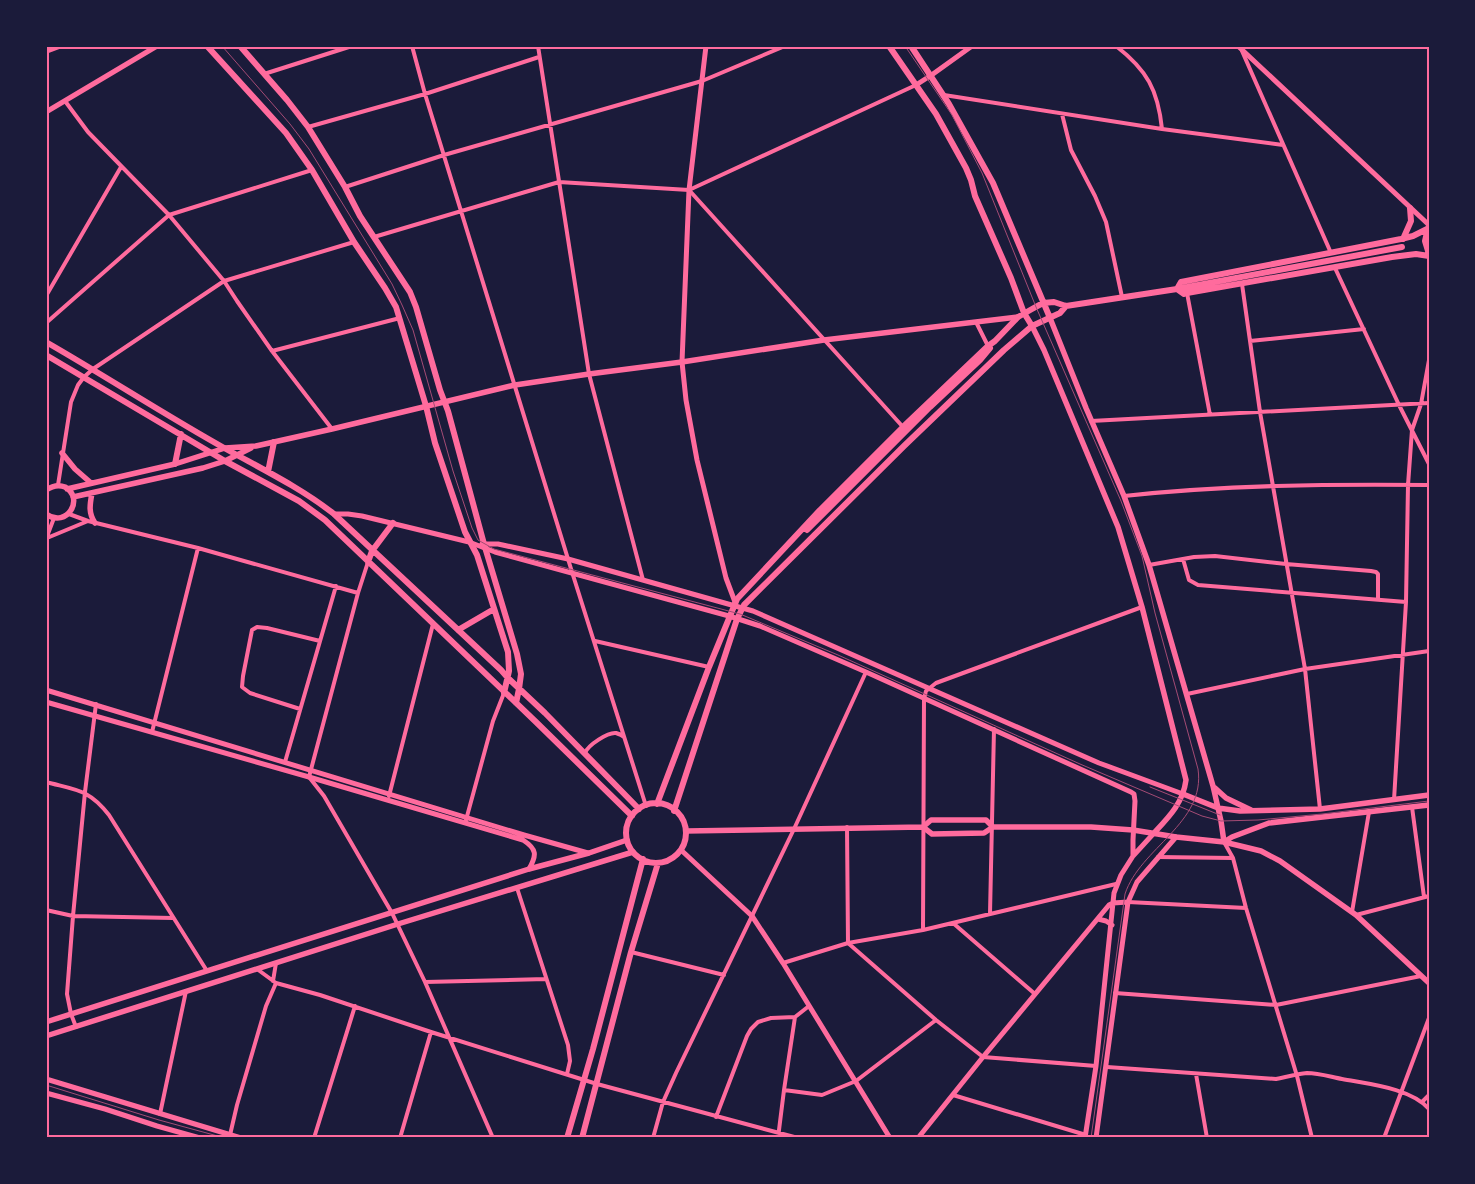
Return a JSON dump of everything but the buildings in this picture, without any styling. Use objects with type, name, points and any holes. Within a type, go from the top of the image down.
[{"type":"main road","points":[[207,46],[286,134],[312,170],[354,242],[385,288],[400,318],[435,443],[464,532],[477,556],[508,652],[508,678],[504,693]]},
{"type":"main road","points":[[240,46],[308,127],[346,187],[360,216],[414,300],[440,390],[448,410],[485,547],[517,654],[521,674],[516,703]]},
{"type":"main road","points":[[889,46],[936,114],[966,168],[971,180],[974,196],[1011,278],[1024,313],[1044,350],[1118,527],[1142,607],[1186,780],[1180,803],[1154,833]]},
{"type":"main road","points":[[911,46],[944,95],[993,183],[1124,496],[1149,565],[1213,786],[1224,842]]},
{"type":"main road","points":[[1403,239],[1410,221],[1410,208]]},
{"type":"main road","points":[[1178,289],[1181,282],[1403,239],[1413,236],[1428,227]]},
{"type":"main road","points":[[1178,289],[1184,294],[1416,254],[1429,255],[1425,241],[1428,227]]},
{"type":"main road","points":[[1004,350],[989,358],[765,576],[924,414],[980,360],[1018,317],[1043,303],[1054,302],[1066,306],[1178,289],[1402,248]]},
{"type":"main road","points":[[674,811],[742,608],[897,452],[1004,350],[1032,326],[1060,313],[1066,306]]},
{"type":"main road","points":[[46,490],[58,485],[68,489],[175,464],[225,448],[256,446],[515,385],[824,340],[1018,317]]},
{"type":"main road","points":[[657,804],[734,603],[814,516],[903,427],[995,341]]},
{"type":"main road","points":[[46,342],[324,506],[501,670],[642,807]]},
{"type":"main road","points":[[46,355],[212,453],[299,501],[325,520],[632,816]]},
{"type":"main road","points":[[175,464],[181,434]]},
{"type":"main road","points":[[268,472],[274,442]]},
{"type":"main road","points":[[73,498],[203,468],[256,446]]},
{"type":"main road","points":[[62,453],[75,470],[91,483]]},
{"type":"main road","points":[[46,514],[54,518],[69,514],[74,504],[68,489]]},
{"type":"main road","points":[[92,493],[90,512],[95,523]]},
{"type":"main road","points":[[368,562],[372,551],[393,523]]},
{"type":"main road","points":[[458,630],[494,609]]},
{"type":"main road","points":[[1213,786],[1226,798],[1253,811]]},
{"type":"main road","points":[[1183,794],[1218,808],[1235,811],[1320,809],[1429,795]]},
{"type":"main road","points":[[657,804],[668,806],[674,811],[681,818],[686,830],[685,841],[680,850],[669,860],[658,863],[642,859],[634,852],[628,840],[627,829],[632,816],[642,807],[657,804]]},
{"type":"main road","points":[[1224,842],[1269,823],[1429,805]]},
{"type":"main road","points":[[923,827],[931,820],[986,820],[993,827]]},
{"type":"main road","points":[[686,830],[923,827],[932,834],[984,833],[993,827],[1091,826],[1224,842],[1270,855],[1354,914],[1429,983]]},
{"type":"main road","points":[[46,1022],[529,869],[589,853],[628,840]]},
{"type":"main road","points":[[46,1036],[398,924],[634,852]]},
{"type":"main road","points":[[567,1138],[642,859]]},
{"type":"main road","points":[[582,1138],[631,952],[658,863]]},
{"type":"street","points":[[46,52],[62,46]]},
{"type":"street","points":[[46,112],[157,46]]},
{"type":"street","points":[[264,74],[352,46]]},
{"type":"street","points":[[412,46],[425,94],[624,737],[642,807]]},
{"type":"street","points":[[538,46],[589,374],[643,580]]},
{"type":"street","points":[[706,46],[689,190],[682,362],[686,400],[697,460],[734,603]]},
{"type":"street","points":[[346,187],[444,155],[702,81],[785,46]]},
{"type":"street","points":[[374,237],[559,182],[689,190],[916,85],[972,46]]},
{"type":"street","points":[[1116,46],[1137,65],[1150,84],[1158,104],[1162,129]]},
{"type":"street","points":[[1239,48],[1331,253]]},
{"type":"street","points":[[1239,48],[1428,227]]},
{"type":"street","points":[[308,127],[425,94],[539,57]]},
{"type":"street","points":[[944,95],[1162,129],[1283,145]]},
{"type":"street","points":[[65,101],[88,132],[169,215],[224,281],[272,351],[332,429]]},
{"type":"street","points":[[1062,114],[1071,150],[1106,222],[1122,297]]},
{"type":"street","points":[[46,296],[121,167]]},
{"type":"street","points":[[46,323],[169,215],[312,170]]},
{"type":"street","points":[[689,190],[903,427]]},
{"type":"street","points":[[58,485],[71,402],[78,385],[93,369],[224,281],[354,242]]},
{"type":"street","points":[[1335,268],[1399,405],[1429,464]]},
{"type":"street","points":[[1242,284],[1260,412],[1305,670],[1320,809]]},
{"type":"street","points":[[1187,293],[1210,415]]},
{"type":"street","points":[[272,351],[400,318]]},
{"type":"street","points":[[976,322],[988,346]]},
{"type":"street","points":[[1250,341],[1364,328]]},
{"type":"street","points":[[1394,800],[1406,602],[1408,485],[1412,430],[1421,404],[1429,360]]},
{"type":"street","points":[[1091,421],[1429,404]]},
{"type":"street","points":[[1124,496],[1191,490],[1274,486],[1429,485]]},
{"type":"street","points":[[69,514],[95,523],[198,548],[358,593]]},
{"type":"street","points":[[334,514],[355,514],[469,542],[760,626],[994,729],[1131,792],[1134,794],[1135,801],[1133,856]]},
{"type":"street","points":[[46,539],[54,518]]},
{"type":"street","points":[[46,539],[88,521]]},
{"type":"street","points":[[485,547],[498,544],[568,559],[734,603],[1099,762],[1183,794]]},
{"type":"street","points":[[152,732],[198,548]]},
{"type":"street","points":[[1149,565],[1194,557],[1215,556],[1374,571],[1378,574],[1378,599]]},
{"type":"street","points":[[1183,559],[1188,580],[1194,584],[1406,602]]},
{"type":"street","points":[[309,777],[368,562]]},
{"type":"street","points":[[285,762],[336,586]]},
{"type":"street","points":[[923,930],[924,694],[936,683],[1142,607]]},
{"type":"street","points":[[387,800],[433,624]]},
{"type":"street","points":[[300,709],[250,693],[242,687],[252,630],[256,627],[267,628],[320,641]]},
{"type":"street","points":[[594,641],[708,667]]},
{"type":"street","points":[[1186,694],[1305,670],[1429,651]]},
{"type":"street","points":[[653,1138],[663,1102],[794,830],[866,672]]},
{"type":"street","points":[[46,690],[389,794],[520,840],[534,849],[534,861],[529,869]]},
{"type":"street","points":[[466,820],[494,720],[504,693]]},
{"type":"street","points":[[46,702],[387,800],[589,853]]},
{"type":"street","points":[[76,1026],[71,1014],[67,994],[85,792],[96,704]]},
{"type":"street","points":[[990,914],[994,729]]},
{"type":"street","points":[[585,753],[590,745],[609,734],[617,733],[624,737]]},
{"type":"street","points":[[309,777],[324,796],[398,924],[493,1138]]},
{"type":"street","points":[[46,782],[85,792],[95,799],[109,815],[208,971]]},
{"type":"street","points":[[1369,812],[1354,914],[1426,897],[1412,807]]},
{"type":"street","points":[[847,828],[848,943],[936,1020],[983,1057],[1096,1066]]},
{"type":"street","points":[[953,1095],[1085,1136],[1096,1066],[1116,884],[1133,856],[1154,833]]},
{"type":"street","points":[[1096,1138],[1128,902],[1137,882],[1176,837]]},
{"type":"street","points":[[1224,842],[1233,858],[1246,908],[1297,1076],[1312,1138]]},
{"type":"street","points":[[680,850],[752,916],[783,963],[890,1138]]},
{"type":"street","points":[[1158,856],[1233,858]]},
{"type":"street","points":[[783,963],[848,943],[923,930],[1116,884]]},
{"type":"street","points":[[517,888],[568,1044],[570,1061],[567,1074]]},
{"type":"street","points":[[918,1138],[1109,905],[1128,902],[1246,908]]},
{"type":"street","points":[[46,910],[73,916],[173,918]]},
{"type":"street","points":[[1098,919],[1112,925]]},
{"type":"street","points":[[953,923],[1035,994]]},
{"type":"street","points":[[631,952],[724,975]]},
{"type":"street","points":[[230,1135],[274,982],[276,963]]},
{"type":"street","points":[[257,969],[274,982],[355,1006],[596,1084],[778,1135],[798,1138]]},
{"type":"street","points":[[1115,993],[1276,1005],[1421,976]]},
{"type":"street","points":[[425,982],[546,978]]},
{"type":"street","points":[[160,1114],[186,991]]},
{"type":"street","points":[[314,1138],[355,1006]]},
{"type":"street","points":[[716,1117],[747,1036],[754,1025],[771,1018],[795,1017],[809,1006]]},
{"type":"street","points":[[778,1135],[795,1017]]},
{"type":"street","points":[[1384,1138],[1429,1018]]},
{"type":"street","points":[[784,1090],[822,1095],[856,1081],[936,1020]]},
{"type":"street","points":[[400,1138],[431,1032]]},
{"type":"street","points":[[1106,1067],[1276,1079],[1303,1074],[1315,1074],[1377,1085],[1401,1092],[1422,1102],[1429,1109]]},
{"type":"street","points":[[1196,1074],[1207,1138]]},
{"type":"street","points":[[46,1080],[241,1138]]},
{"type":"street","points":[[46,1093],[200,1138]]},
{"type":"street","points":[[1422,1102],[1429,1095]]},
{"type":"tram line","points":[[222,46],[290,124],[309,149],[392,284],[413,330],[453,471],[472,528],[478,540],[494,549],[740,614],[838,655],[1080,764],[1202,816],[1221,821],[1258,820],[1429,801]]},
{"type":"tram line","points":[[905,46],[952,115],[982,173],[1036,307],[1121,501],[1142,556],[1155,613],[1198,769],[1198,788],[1192,805],[1182,820],[1144,863],[1133,878],[1125,894],[1091,1138]]},
{"type":"tram line","points":[[1150,787],[1220,815]]},
{"type":"tram line","points":[[46,1085],[225,1138]]}]
